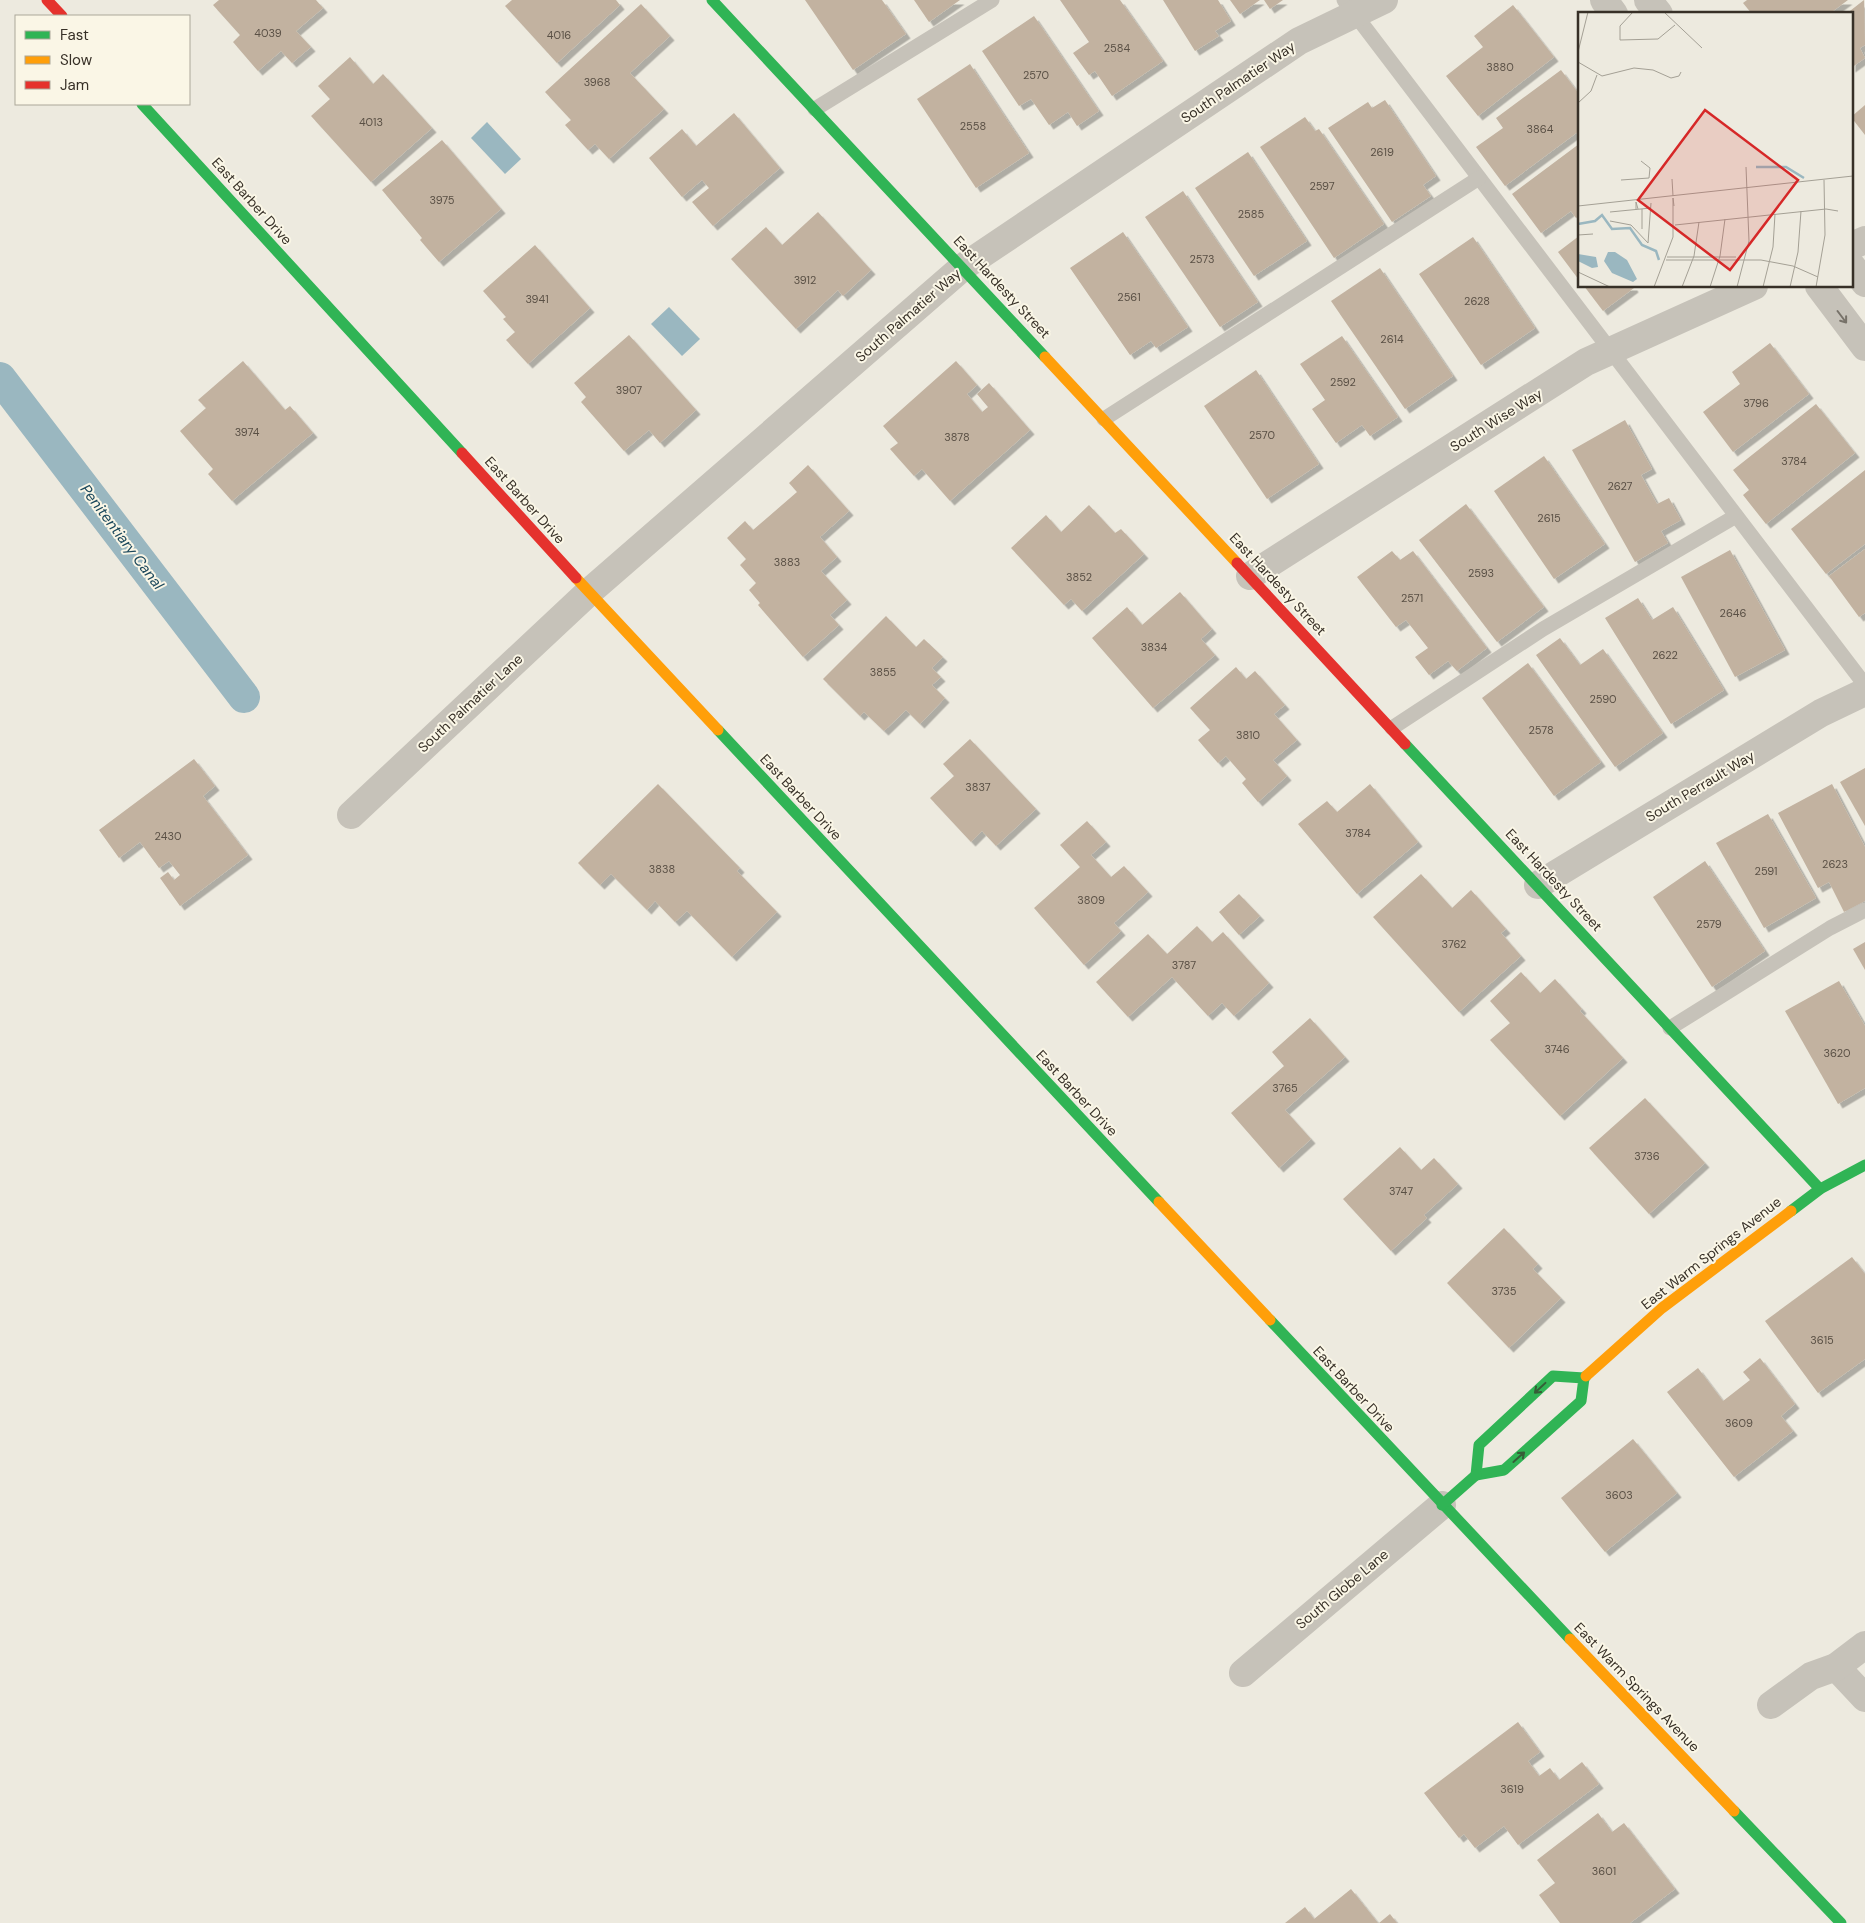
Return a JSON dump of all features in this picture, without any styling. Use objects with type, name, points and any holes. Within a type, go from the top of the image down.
[{"type":"street","points":[[47,0],[61,15]]},
{"type":"street","name":"East Hardesty Street","points":[[712,0],[963,267],[1820,1189]]},
{"type":"street","name":"South Palmatier Way","points":[[589,592],[963,267],[1349,7],[1384,0]]},
{"type":"street","points":[[1604,0],[1613,12]]},
{"type":"street","points":[[1648,0],[1657,12]]},
{"type":"street","name":"East Barber Drive","points":[[143,105],[589,592],[1442,1505]]},
{"type":"street","points":[[1852,246],[1865,240]]},
{"type":"street","points":[[1852,266],[1865,283]]},
{"type":"street","name":"South Wise Way","points":[[1250,576],[1586,362],[1750,288]]},
{"type":"street","points":[[1821,288],[1865,347]]},
{"type":"street","name":"South Palmatier Lane","points":[[351,815],[589,592]]},
{"type":"street","name":"South Perrault Way","points":[[1538,885],[1821,713],[1865,692]]},
{"type":"street","name":"East Warm Springs Avenue","points":[[1584,1378],[1662,1308],[1820,1189],[1865,1165]]},
{"type":"street","points":[[1442,1505],[1476,1475],[1504,1470],[1581,1402],[1584,1378],[1553,1376],[1479,1445],[1476,1475]]},
{"type":"street","name":"South Globe Lane","points":[[1243,1673],[1442,1505]]},
{"type":"street","name":"East Warm Springs Avenue","points":[[1442,1505],[1840,1923]]},
{"type":"street","points":[[1771,1705],[1811,1676],[1836,1667],[1865,1645]]},
{"type":"street","points":[[1836,1667],[1865,1698]]},
{"type":"lane","points":[[814,109],[992,0]]},
{"type":"lane","points":[[1349,7],[1865,685]]},
{"type":"lane","points":[[1104,419],[1479,178]]},
{"type":"lane","points":[[1392,728],[1543,629],[1736,516]]},
{"type":"lane","points":[[1670,1028],[1830,928],[1865,910]]},
{"type":"water","points":[[487,122],[521,159],[505,174],[471,138]]},
{"type":"water","points":[[669,307],[700,339],[682,356],[651,324]]},
{"type":"building","points":[[219,0],[316,0],[323,8],[296,31],[311,47],[292,63],[281,51],[258,71],[233,42],[240,35],[213,5]]},
{"type":"building","points":[[512,0],[616,0],[620,5],[557,63],[505,6]]},
{"type":"building","points":[[805,0],[882,0],[906,34],[853,70]]},
{"type":"building","points":[[914,0],[960,0],[929,22]]},
{"type":"building","points":[[1060,0],[1120,0],[1163,61],[1112,96],[1095,71],[1089,75],[1073,53],[1089,42]]},
{"type":"building","points":[[1163,0],[1218,0],[1231,21],[1215,31],[1219,36],[1195,51]]},
{"type":"building","points":[[1230,0],[1260,0],[1240,14]]},
{"type":"building","points":[[1264,0],[1283,0],[1270,9]]},
{"type":"building","points":[[1747,0],[1848,0],[1832,12],[1750,12],[1743,3]]},
{"type":"building","points":[[1864,0],[1865,45],[1860,48],[1865,58],[1852,67],[1852,12],[1849,12]]},
{"type":"building","points":[[641,4],[670,36],[630,73],[664,109],[609,159],[595,144],[588,150],[565,125],[571,120],[545,92]]},
{"type":"building","points":[[1513,5],[1554,57],[1478,116],[1446,76],[1483,47],[1474,36]]},
{"type":"building","points":[[1034,16],[1099,111],[1077,126],[1068,112],[1049,125],[1031,99],[1019,106],[982,51]]},
{"type":"building","points":[[350,57],[373,84],[383,74],[432,128],[371,182],[311,116],[330,99],[318,86]]},
{"type":"building","points":[[970,64],[1029,153],[976,188],[917,99]]},
{"type":"building","points":[[1561,70],[1578,93],[1578,132],[1505,186],[1476,147],[1503,128],[1496,118]]},
{"type":"building","points":[[1385,100],[1436,176],[1423,185],[1431,196],[1392,222],[1328,128],[1368,102],[1372,108]]},
{"type":"building","points":[[1865,105],[1865,135],[1852,118]]},
{"type":"building","points":[[734,113],[780,168],[713,226],[692,202],[709,188],[702,180],[682,197],[649,158],[682,129],[696,146]]},
{"type":"building","points":[[1305,117],[1315,131],[1319,129],[1384,224],[1334,258],[1260,147]]},
{"type":"building","points":[[442,140],[501,209],[439,262],[420,240],[422,238],[382,190]]},
{"type":"building","points":[[1578,145],[1578,217],[1576,218],[1571,211],[1541,233],[1512,194]]},
{"type":"building","points":[[1248,152],[1307,241],[1254,276],[1195,188]]},
{"type":"building","points":[[1183,191],[1258,302],[1220,327],[1145,217]]},
{"type":"building","points":[[818,212],[871,270],[843,296],[838,290],[796,329],[731,259],[766,227],[782,245]]},
{"type":"building","points":[[1123,232],[1188,327],[1156,348],[1151,341],[1130,355],[1070,268]]},
{"type":"building","points":[[1473,237],[1535,328],[1481,365],[1419,274]]},
{"type":"building","points":[[1578,237],[1578,279],[1558,252]]},
{"type":"building","points":[[535,245],[590,308],[528,364],[506,340],[515,332],[503,319],[506,317],[483,291]]},
{"type":"building","points":[[1380,268],[1453,376],[1405,409],[1331,301]]},
{"type":"building","points":[[1586,288],[1634,288],[1603,311]]},
{"type":"building","points":[[629,335],[696,410],[660,443],[649,430],[624,451],[581,402],[586,397],[574,383]]},
{"type":"building","points":[[1342,336],[1398,417],[1370,436],[1362,425],[1336,443],[1312,409],[1325,400],[1300,364]]},
{"type":"building","points":[[1770,343],[1809,394],[1733,452],[1703,412],[1740,384],[1732,372]]},
{"type":"building","points":[[243,361],[285,410],[290,406],[313,433],[232,501],[208,474],[213,469],[180,431],[206,408],[198,400]]},
{"type":"building","points":[[956,361],[977,385],[967,394],[982,412],[988,407],[977,394],[989,383],[1030,430],[950,501],[922,469],[914,476],[890,449],[898,443],[883,426]]},
{"type":"building","points":[[1256,370],[1319,464],[1267,499],[1204,406]]},
{"type":"building","points":[[1816,404],[1855,453],[1766,524],[1743,495],[1749,490],[1733,470]]},
{"type":"building","points":[[1625,420],[1652,469],[1641,475],[1657,504],[1669,498],[1681,520],[1661,531],[1668,543],[1635,562],[1572,450]]},
{"type":"building","points":[[1544,456],[1605,544],[1554,579],[1494,491]]},
{"type":"building","points":[[808,465],[849,511],[820,537],[837,557],[821,571],[847,600],[830,615],[839,625],[803,657],[758,605],[760,603],[749,590],[756,583],[740,565],[746,559],[727,538],[745,521],[753,530],[797,492],[789,483]]},
{"type":"building","points":[[1865,470],[1865,544],[1826,574],[1791,529]]},
{"type":"building","points":[[1466,504],[1544,607],[1497,642],[1419,540]]},
{"type":"building","points":[[1089,505],[1115,533],[1121,529],[1144,554],[1082,611],[1071,599],[1064,605],[1011,548],[1046,515],[1061,532]]},
{"type":"building","points":[[1865,549],[1865,613],[1859,617],[1829,576]]},
{"type":"building","points":[[1730,550],[1785,650],[1735,677],[1681,577]]},
{"type":"building","points":[[1392,551],[1400,560],[1413,551],[1487,648],[1457,671],[1448,661],[1429,675],[1415,657],[1428,648],[1406,620],[1396,627],[1357,577]]},
{"type":"building","points":[[1180,592],[1212,629],[1201,639],[1215,655],[1153,708],[1092,638],[1127,607],[1142,625]]},
{"type":"building","points":[[1638,598],[1652,620],[1673,607],[1724,690],[1671,724],[1605,618]]},
{"type":"building","points":[[886,616],[916,647],[924,639],[943,657],[932,668],[941,677],[932,685],[945,698],[920,724],[906,710],[884,731],[864,712],[860,716],[823,679]]},
{"type":"building","points":[[1560,638],[1580,665],[1603,649],[1663,733],[1615,767],[1536,655]]},
{"type":"building","points":[[1528,663],[1601,762],[1554,796],[1482,698]]},
{"type":"building","points":[[1236,667],[1246,679],[1255,671],[1285,705],[1274,714],[1297,740],[1273,760],[1287,776],[1258,802],[1242,783],[1246,779],[1226,756],[1218,763],[1198,740],[1210,730],[1190,708]]},
{"type":"building","points":[[970,739],[1036,809],[996,846],[982,831],[971,842],[930,798],[954,776],[943,764]]},
{"type":"building","points":[[194,759],[215,786],[203,796],[248,855],[180,906],[160,878],[168,872],[174,880],[180,875],[169,861],[159,868],[140,842],[119,858],[99,830]]},
{"type":"building","points":[[1865,768],[1865,826],[1840,782]]},
{"type":"building","points":[[658,784],[740,868],[737,871],[777,912],[732,957],[687,911],[675,922],[655,901],[647,910],[611,874],[600,885],[578,863]]},
{"type":"building","points":[[1370,784],[1418,842],[1357,894],[1298,824],[1327,801],[1337,812]]},
{"type":"building","points":[[1832,784],[1865,847],[1865,901],[1844,912],[1829,882],[1818,888],[1778,813]]},
{"type":"building","points":[[1768,814],[1816,898],[1764,928],[1716,843]]},
{"type":"building","points":[[1087,821],[1106,842],[1091,855],[1111,877],[1124,866],[1148,892],[1114,923],[1121,931],[1084,965],[1034,908],[1080,867],[1060,845]]},
{"type":"building","points":[[1705,861],[1765,951],[1712,987],[1653,897]]},
{"type":"building","points":[[1421,874],[1452,908],[1471,890],[1506,929],[1501,933],[1521,956],[1459,1012],[1373,917]]},
{"type":"building","points":[[1239,894],[1260,916],[1239,935],[1219,912]]},
{"type":"building","points":[[1197,926],[1212,942],[1223,932],[1269,983],[1234,1016],[1222,1003],[1208,1016],[1172,977],[1128,1017],[1096,982],[1148,934],[1167,954]]},
{"type":"building","points":[[1865,942],[1865,970],[1853,949]]},
{"type":"building","points":[[1521,972],[1540,993],[1555,979],[1582,1009],[1580,1011],[1623,1058],[1560,1116],[1490,1040],[1510,1023],[1490,1001]]},
{"type":"building","points":[[1839,981],[1865,1026],[1865,1088],[1838,1104],[1785,1011]]},
{"type":"building","points":[[1310,1018],[1345,1057],[1285,1110],[1311,1139],[1279,1168],[1231,1113],[1284,1066],[1272,1052]]},
{"type":"building","points":[[1645,1098],[1705,1163],[1649,1214],[1589,1148]]},
{"type":"building","points":[[1400,1147],[1421,1170],[1434,1158],[1458,1184],[1424,1215],[1427,1218],[1391,1251],[1343,1199]]},
{"type":"building","points":[[1504,1228],[1538,1264],[1533,1269],[1561,1298],[1509,1348],[1447,1283]]},
{"type":"building","points":[[1852,1257],[1865,1274],[1865,1359],[1818,1393],[1765,1321]]},
{"type":"building","points":[[1760,1358],[1795,1404],[1781,1416],[1793,1431],[1734,1477],[1667,1392],[1698,1368],[1723,1401],[1750,1380],[1743,1372]]},
{"type":"building","points":[[1633,1439],[1677,1493],[1605,1552],[1561,1498]]},
{"type":"building","points":[[1518,1722],[1540,1752],[1528,1761],[1539,1776],[1550,1768],[1559,1780],[1582,1762],[1599,1784],[1518,1845],[1504,1826],[1475,1848],[1464,1834],[1459,1838],[1424,1793]]},
{"type":"building","points":[[1598,1813],[1612,1832],[1624,1823],[1675,1889],[1630,1923],[1560,1923],[1539,1895],[1555,1883],[1537,1860]]},
{"type":"building","points":[[1351,1889],[1378,1923],[1285,1923],[1305,1907],[1314,1919]]},
{"type":"building","points":[[1390,1914],[1397,1923],[1379,1923]]},
{"type":"waterway","name":"Penitentiary Canal","points":[[0,378],[244,697]]},
{"type":"traffic: fast","points":[[712,0],[1045,357]]},
{"type":"traffic: fast","points":[[143,105],[462,453]]},
{"type":"traffic: fast","points":[[718,730],[1159,1202]]},
{"type":"traffic: fast","points":[[1405,744],[1820,1189]]},
{"type":"traffic: fast","points":[[1791,1211],[1820,1189],[1865,1165]]},
{"type":"traffic: fast","points":[[1270,1320],[1570,1639]]},
{"type":"traffic: fast","points":[[1584,1378],[1553,1376],[1479,1445],[1476,1475],[1504,1470],[1581,1401],[1584,1378],[1586,1376]]},
{"type":"traffic: fast","points":[[1442,1505],[1476,1475]]},
{"type":"traffic: fast","points":[[1734,1811],[1841,1923]]},
{"type":"traffic: slow","points":[[1045,357],[1237,563]]},
{"type":"traffic: slow","points":[[576,578],[718,730]]},
{"type":"traffic: slow","points":[[1159,1202],[1270,1320]]},
{"type":"traffic: slow","points":[[1586,1376],[1662,1308],[1791,1211]]},
{"type":"traffic: slow","points":[[1570,1639],[1734,1811]]},
{"type":"traffic: jam","points":[[47,0],[61,15]]},
{"type":"traffic: jam","points":[[462,453],[576,578]]},
{"type":"traffic: jam","points":[[1237,563],[1405,744]]}]
